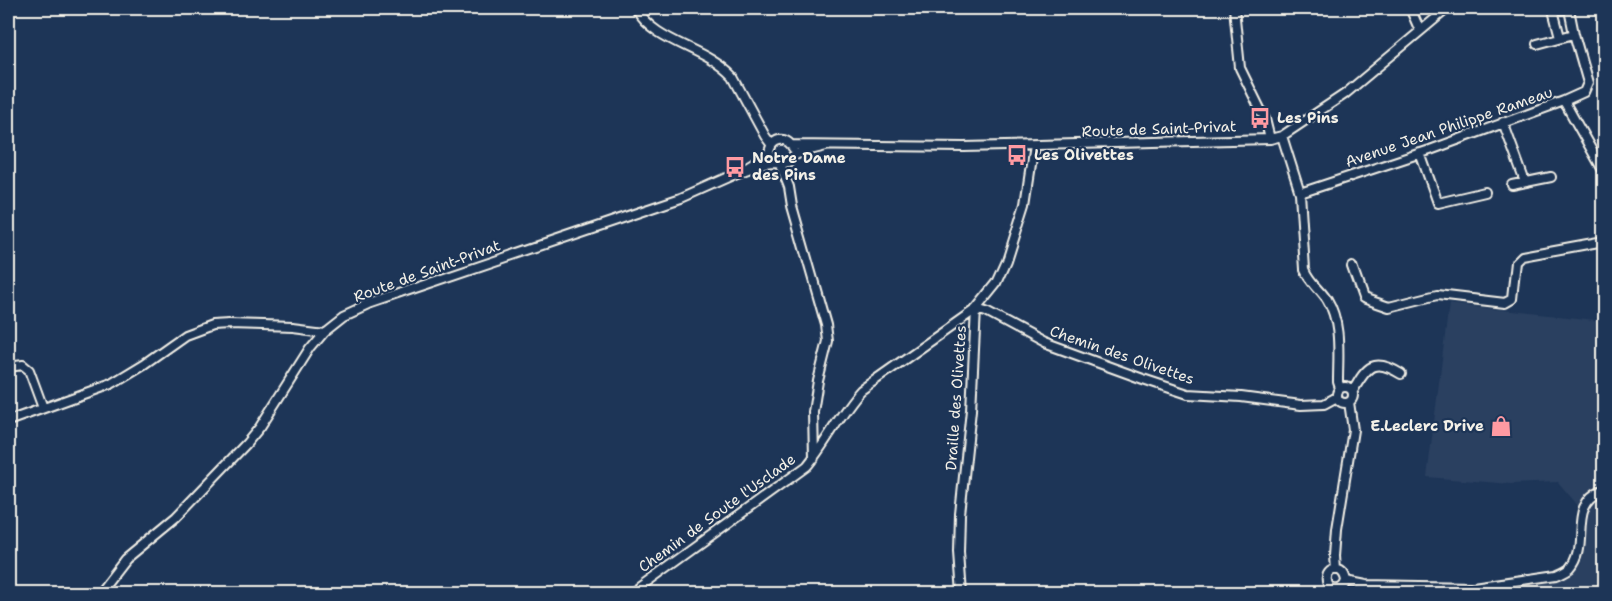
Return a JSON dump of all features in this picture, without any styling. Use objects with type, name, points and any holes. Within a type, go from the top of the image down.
[{"type":"street","points":[[635,8],[654,30],[717,62],[727,70],[753,115],[774,142],[770,156],[784,161]]},
{"type":"street","points":[[1234,8],[1240,68],[1264,119],[1270,139]]},
{"type":"street","points":[[1410,8],[1420,31]]},
{"type":"street","name":"Route de Saint-Privat","points":[[774,142],[785,140],[792,145],[826,146],[964,147],[1270,139],[1282,136],[1345,94],[1448,8]]},
{"type":"street","points":[[1560,37],[1554,14],[1557,10],[1573,8],[1574,34],[1588,83],[1584,92],[1564,101]]},
{"type":"street","points":[[1537,44],[1574,34]]},
{"type":"street","name":"Avenue Jean Philippe Rameau","points":[[1300,193],[1564,101],[1605,172]]},
{"type":"street","points":[[1503,122],[1525,182]]},
{"type":"street","points":[[1282,136],[1300,193],[1305,269],[1309,280],[1325,297],[1335,313],[1340,388],[1337,397],[1341,402],[1349,402]]},
{"type":"street","points":[[792,145],[793,148],[784,161],[792,206],[826,325],[828,341],[813,412],[814,458]]},
{"type":"street","name":"Route de Saint-Privat","points":[[98,594],[125,559],[176,517],[246,444],[260,427],[310,348],[325,330],[344,315],[368,304],[681,198],[735,174],[764,164],[784,161],[810,149],[826,146]]},
{"type":"street","name":"Draille des Olivettes","points":[[962,594],[959,554],[960,514],[971,410],[975,309],[997,283],[1007,261],[1025,204],[1034,146]]},
{"type":"street","name":"Route de Saint-Privat","points":[[735,174],[769,153]]},
{"type":"street","points":[[1420,153],[1438,203],[1485,192]]},
{"type":"street","points":[[1512,185],[1551,177]]},
{"type":"street","points":[[1352,267],[1363,298],[1389,307],[1437,295],[1505,303],[1512,299],[1516,261],[1522,256],[1605,241]]},
{"type":"street","name":"Chemin des Olivettes","points":[[975,309],[986,312],[1044,343],[1188,394],[1241,397],[1301,405],[1324,404],[1337,397]]},
{"type":"street","name":"Chemin de Soute l'Usclade","points":[[630,594],[807,466],[821,449],[848,405],[861,390],[975,309]]},
{"type":"street","points":[[8,421],[111,384],[185,335],[212,325],[261,325],[325,330]]},
{"type":"street","points":[[1336,570],[1337,529],[1353,430],[1349,402],[1354,396],[1353,391],[1361,376],[1372,366],[1378,364],[1390,367],[1401,374]]},
{"type":"street","points":[[8,367],[23,365],[29,370],[42,408]]},
{"type":"street","points":[[1340,388],[1349,387],[1353,391]]},
{"type":"street","points":[[1346,581],[1366,585],[1473,587],[1557,575],[1569,569],[1575,560],[1585,504],[1594,494],[1605,489]]},
{"type":"street","points":[[1336,570],[1343,572],[1346,581],[1340,589],[1328,591],[1326,578],[1329,572],[1336,570]]},
{"type":"shaded area","points":[[1449,304],[1604,321],[1604,593],[1494,593],[1493,591],[1562,578],[1582,563],[1587,516],[1558,482],[1511,484],[1427,477]]},
{"type":"place","name":"Les Pins","points":[[1260,118]]},
{"type":"place","name":"Les Olivettes","points":[[1017,155]]},
{"type":"place","name":"Notre Dame des Pins","points":[[735,167]]},
{"type":"place","name":"E.Leclerc Drive","points":[[1501,426]]}]
